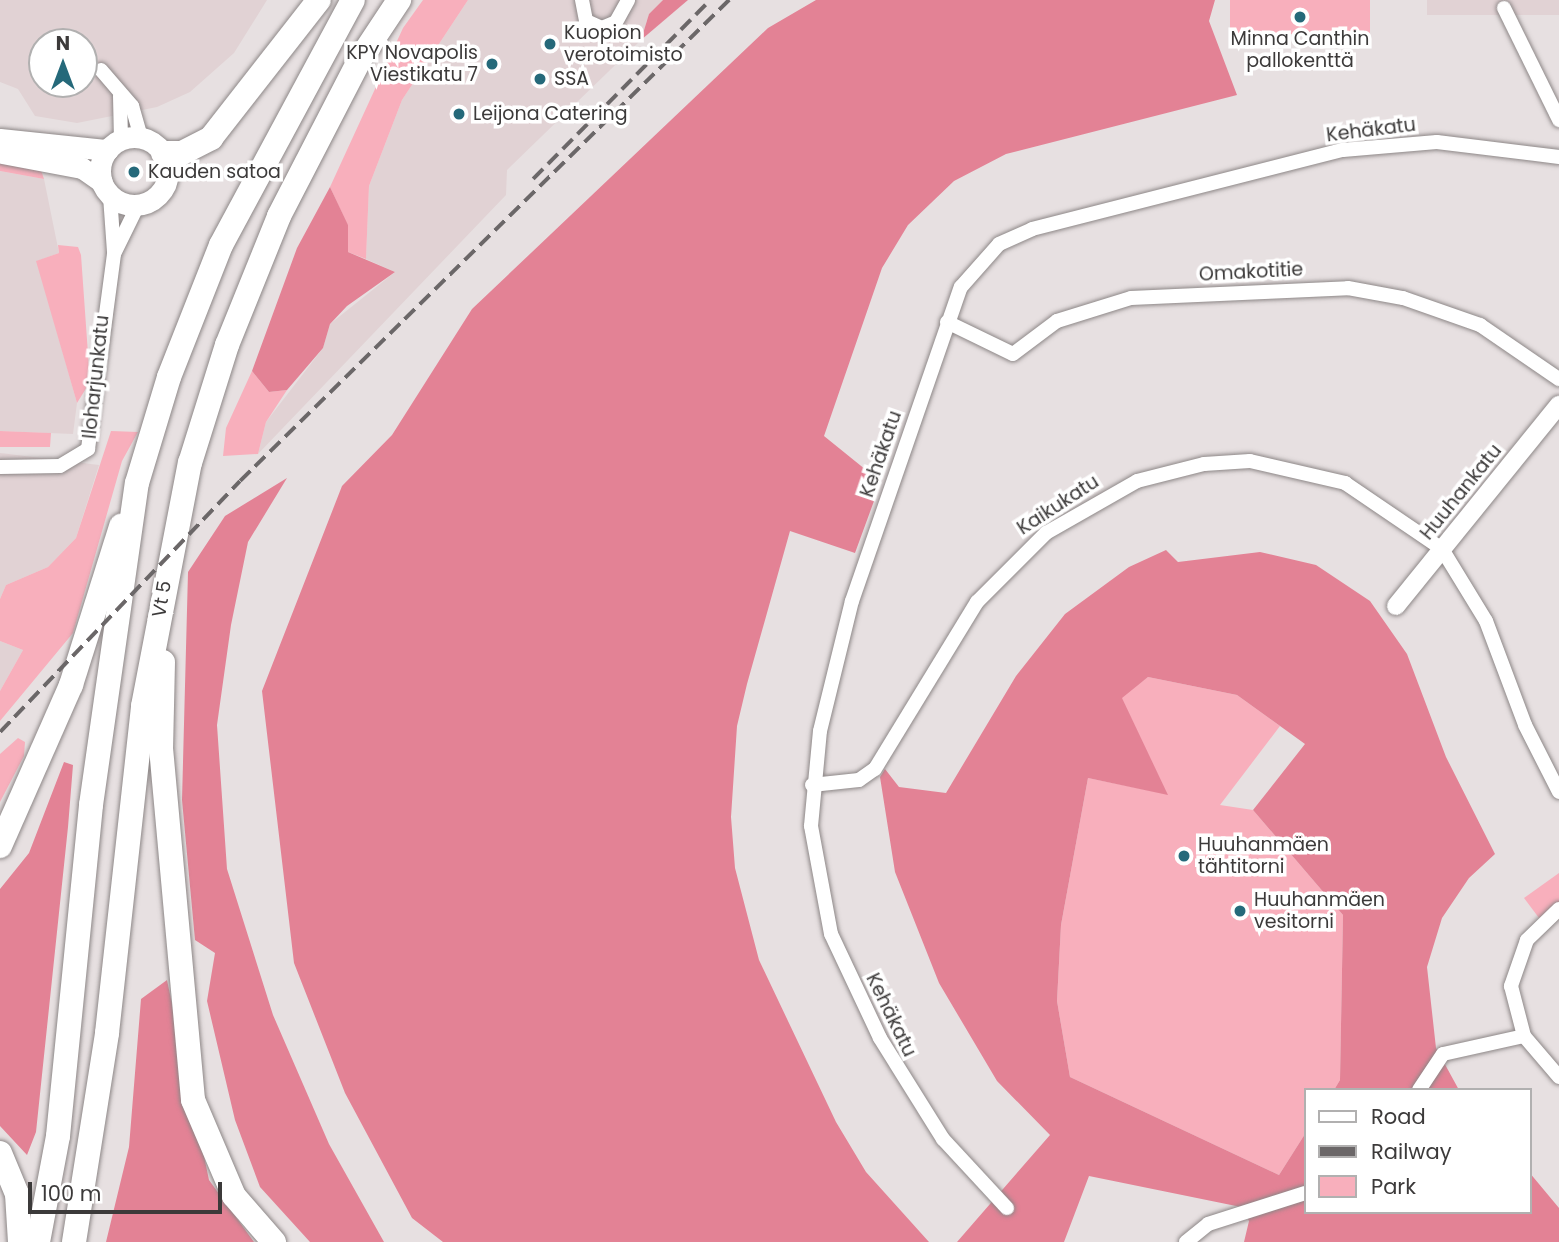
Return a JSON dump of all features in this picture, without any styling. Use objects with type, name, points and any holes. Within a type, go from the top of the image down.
[{"type":"highway","points":[[163,153],[182,153],[211,138],[319,0]]},
{"type":"highway","points":[[0,846],[71,685],[169,377],[221,245],[353,0]]},
{"type":"highway","name":"Vt 5","points":[[76,1234],[107,1034],[143,706],[176,518],[205,412],[264,251],[324,126],[400,0]]},
{"type":"highway","points":[[38,1242],[58,1136],[91,805],[137,483]]},
{"type":"highway","points":[[176,518],[161,748],[189,1074],[193,1100],[234,1196],[274,1242]]},
{"type":"highway","points":[[0,1153],[17,1194],[20,1242]]},
{"type":"main road","points":[[0,139],[123,143],[163,153],[166,184],[153,200],[138,205],[106,189],[82,168],[0,153]]},
{"type":"main road","points":[[106,189],[123,143]]},
{"type":"street","points":[[582,0],[586,21],[602,28],[616,22],[628,0]]},
{"type":"street","points":[[1504,8],[1559,120]]},
{"type":"street","points":[[100,70],[120,96],[132,106],[123,143]]},
{"type":"street","name":"Kehäkatu","points":[[1007,1208],[916,1102],[831,934],[813,866],[812,785],[852,601],[947,322],[975,265],[999,244],[1032,229],[1375,146],[1468,143],[1559,157]]},
{"type":"street","name":"Iloharjunkatu","points":[[0,467],[53,467],[88,449],[114,254],[106,189]]},
{"type":"street","name":"Iloharjunkatu","points":[[114,254],[138,205]]},
{"type":"street","name":"Omakotitie","points":[[947,322],[1013,355],[1057,321],[1131,298],[1348,288],[1403,298],[1480,325],[1559,379]]},
{"type":"street","name":"Huuhankatu","points":[[1396,606],[1559,405]]},
{"type":"street","name":"Kaikukatu","points":[[812,785],[859,780],[875,769],[952,638],[998,577],[1046,533],[1137,481],[1227,462],[1296,468],[1370,496],[1442,549],[1486,621],[1525,726],[1559,792]]},
{"type":"street","points":[[1559,909],[1527,940],[1511,973],[1524,1036],[1559,1076]]},
{"type":"street","points":[[1420,1088],[1443,1054],[1524,1036]]},
{"type":"street","points":[[1186,1242],[1208,1224],[1304,1193]]},
{"type":"shaded area","points":[[0,0],[267,0],[234,53],[190,92],[157,107],[77,123],[35,116],[18,89],[0,82]]},
{"type":"shaded area","points":[[468,0],[663,0],[649,14],[641,40],[507,170],[506,195],[258,454],[266,422],[323,348],[330,324],[395,272],[366,259],[369,186],[402,100]]},
{"type":"shaded area","points":[[663,0],[688,0],[641,40],[649,14]]},
{"type":"shaded area","points":[[816,0],[1215,0],[1209,21],[1237,95],[1006,154],[954,181],[908,225],[882,268],[824,436],[871,474],[874,501],[855,553],[790,531],[747,684],[737,726],[731,817],[735,868],[759,960],[836,1122],[866,1172],[929,1242],[443,1242],[412,1218],[345,1093],[294,963],[262,691],[342,486],[392,435],[472,309],[768,28]]},
{"type":"shaded area","points":[[1427,0],[1559,0],[1559,15],[1427,15]]},
{"type":"shaded area","points":[[0,171],[44,179],[59,253],[37,261],[77,403],[73,434],[0,431]]},
{"type":"shaded area","points":[[330,187],[348,225],[348,252],[395,272],[347,306],[330,324],[323,348],[287,390],[269,392],[252,371],[297,248]]},
{"type":"shaded area","points":[[0,453],[99,465],[76,538],[48,567],[6,585],[0,599]]},
{"type":"shaded area","points":[[287,478],[248,542],[231,625],[217,725],[227,869],[273,1015],[329,1144],[384,1242],[310,1242],[260,1187],[235,1120],[207,1001],[215,953],[195,940],[182,800],[188,572],[225,516]]},
{"type":"shaded area","points":[[1166,550],[1178,562],[1260,552],[1316,565],[1370,601],[1407,654],[1446,757],[1495,854],[1469,878],[1442,918],[1427,967],[1436,1048],[1458,1088],[1335,1088],[1340,1080],[1343,915],[1253,810],[1305,744],[1237,695],[1148,677],[1122,698],[1168,795],[1088,778],[1061,925],[1057,1001],[1070,1077],[1279,1175],[1304,1136],[1304,1214],[1531,1214],[1531,1174],[1559,1208],[1559,1242],[1244,1242],[1249,1221],[1241,1207],[1089,1176],[1064,1242],[957,1242],[1050,1135],[997,1081],[939,983],[895,872],[880,777],[885,769],[899,787],[946,793],[1016,676],[1065,614],[1129,567]]},
{"type":"shaded area","points":[[0,641],[23,650],[0,691]]},
{"type":"shaded area","points":[[64,762],[73,765],[68,827],[36,1132],[27,1155],[0,1126],[0,889],[29,853]]},
{"type":"shaded area","points":[[167,980],[209,1180],[254,1242],[106,1242],[129,1147],[141,999]]},
{"type":"green space","points":[[423,0],[468,0],[402,100],[369,186],[366,259],[348,252],[348,226],[330,187],[403,28]]},
{"type":"green space","name":"Minna Canthin pallokenttä","points":[[1230,0],[1370,0],[1370,34],[1230,34]]},
{"type":"green space","points":[[0,159],[40,167],[44,179],[0,171]]},
{"type":"green space","points":[[58,245],[78,247],[81,255],[90,382],[77,403],[36,261],[59,253]]},
{"type":"green space","points":[[252,371],[269,392],[287,390],[266,422],[258,454],[223,456],[226,428]]},
{"type":"green space","points":[[0,431],[51,433],[50,447],[0,447]]},
{"type":"green space","points":[[111,431],[138,432],[122,461],[73,633],[0,721],[0,691],[23,650],[0,641],[0,599],[6,585],[48,567],[76,538]]},
{"type":"green space","points":[[1148,677],[1237,695],[1280,726],[1220,805],[1253,810],[1343,915],[1340,1080],[1335,1088],[1304,1088],[1304,1136],[1279,1175],[1070,1077],[1057,1001],[1061,925],[1088,778],[1167,794],[1121,697]]},
{"type":"green space","points":[[18,738],[25,742],[24,756],[0,802],[0,754]]},
{"type":"green space","points":[[1559,873],[1559,902],[1539,918],[1524,898]]},
{"type":"railway","points":[[533,179],[710,0]]},
{"type":"railway","points":[[0,732],[240,481],[729,0]]},
{"type":"place","name":"Minna Canthin pallokenttä","points":[[1300,17]]},
{"type":"place","name":"Kuopion verotoimisto","points":[[550,44]]},
{"type":"place","name":"KPY Novapolis Viestikatu 7","points":[[492,64]]},
{"type":"place","name":"SSA","points":[[540,79]]},
{"type":"place","name":"Leijona Catering","points":[[459,114]]},
{"type":"place","name":"Kauden satoa","points":[[134,172]]},
{"type":"place","name":"Huuhanmäen tähtitorni","points":[[1184,856]]},
{"type":"place","name":"Huuhanmäen vesitorni","points":[[1240,911]]}]
